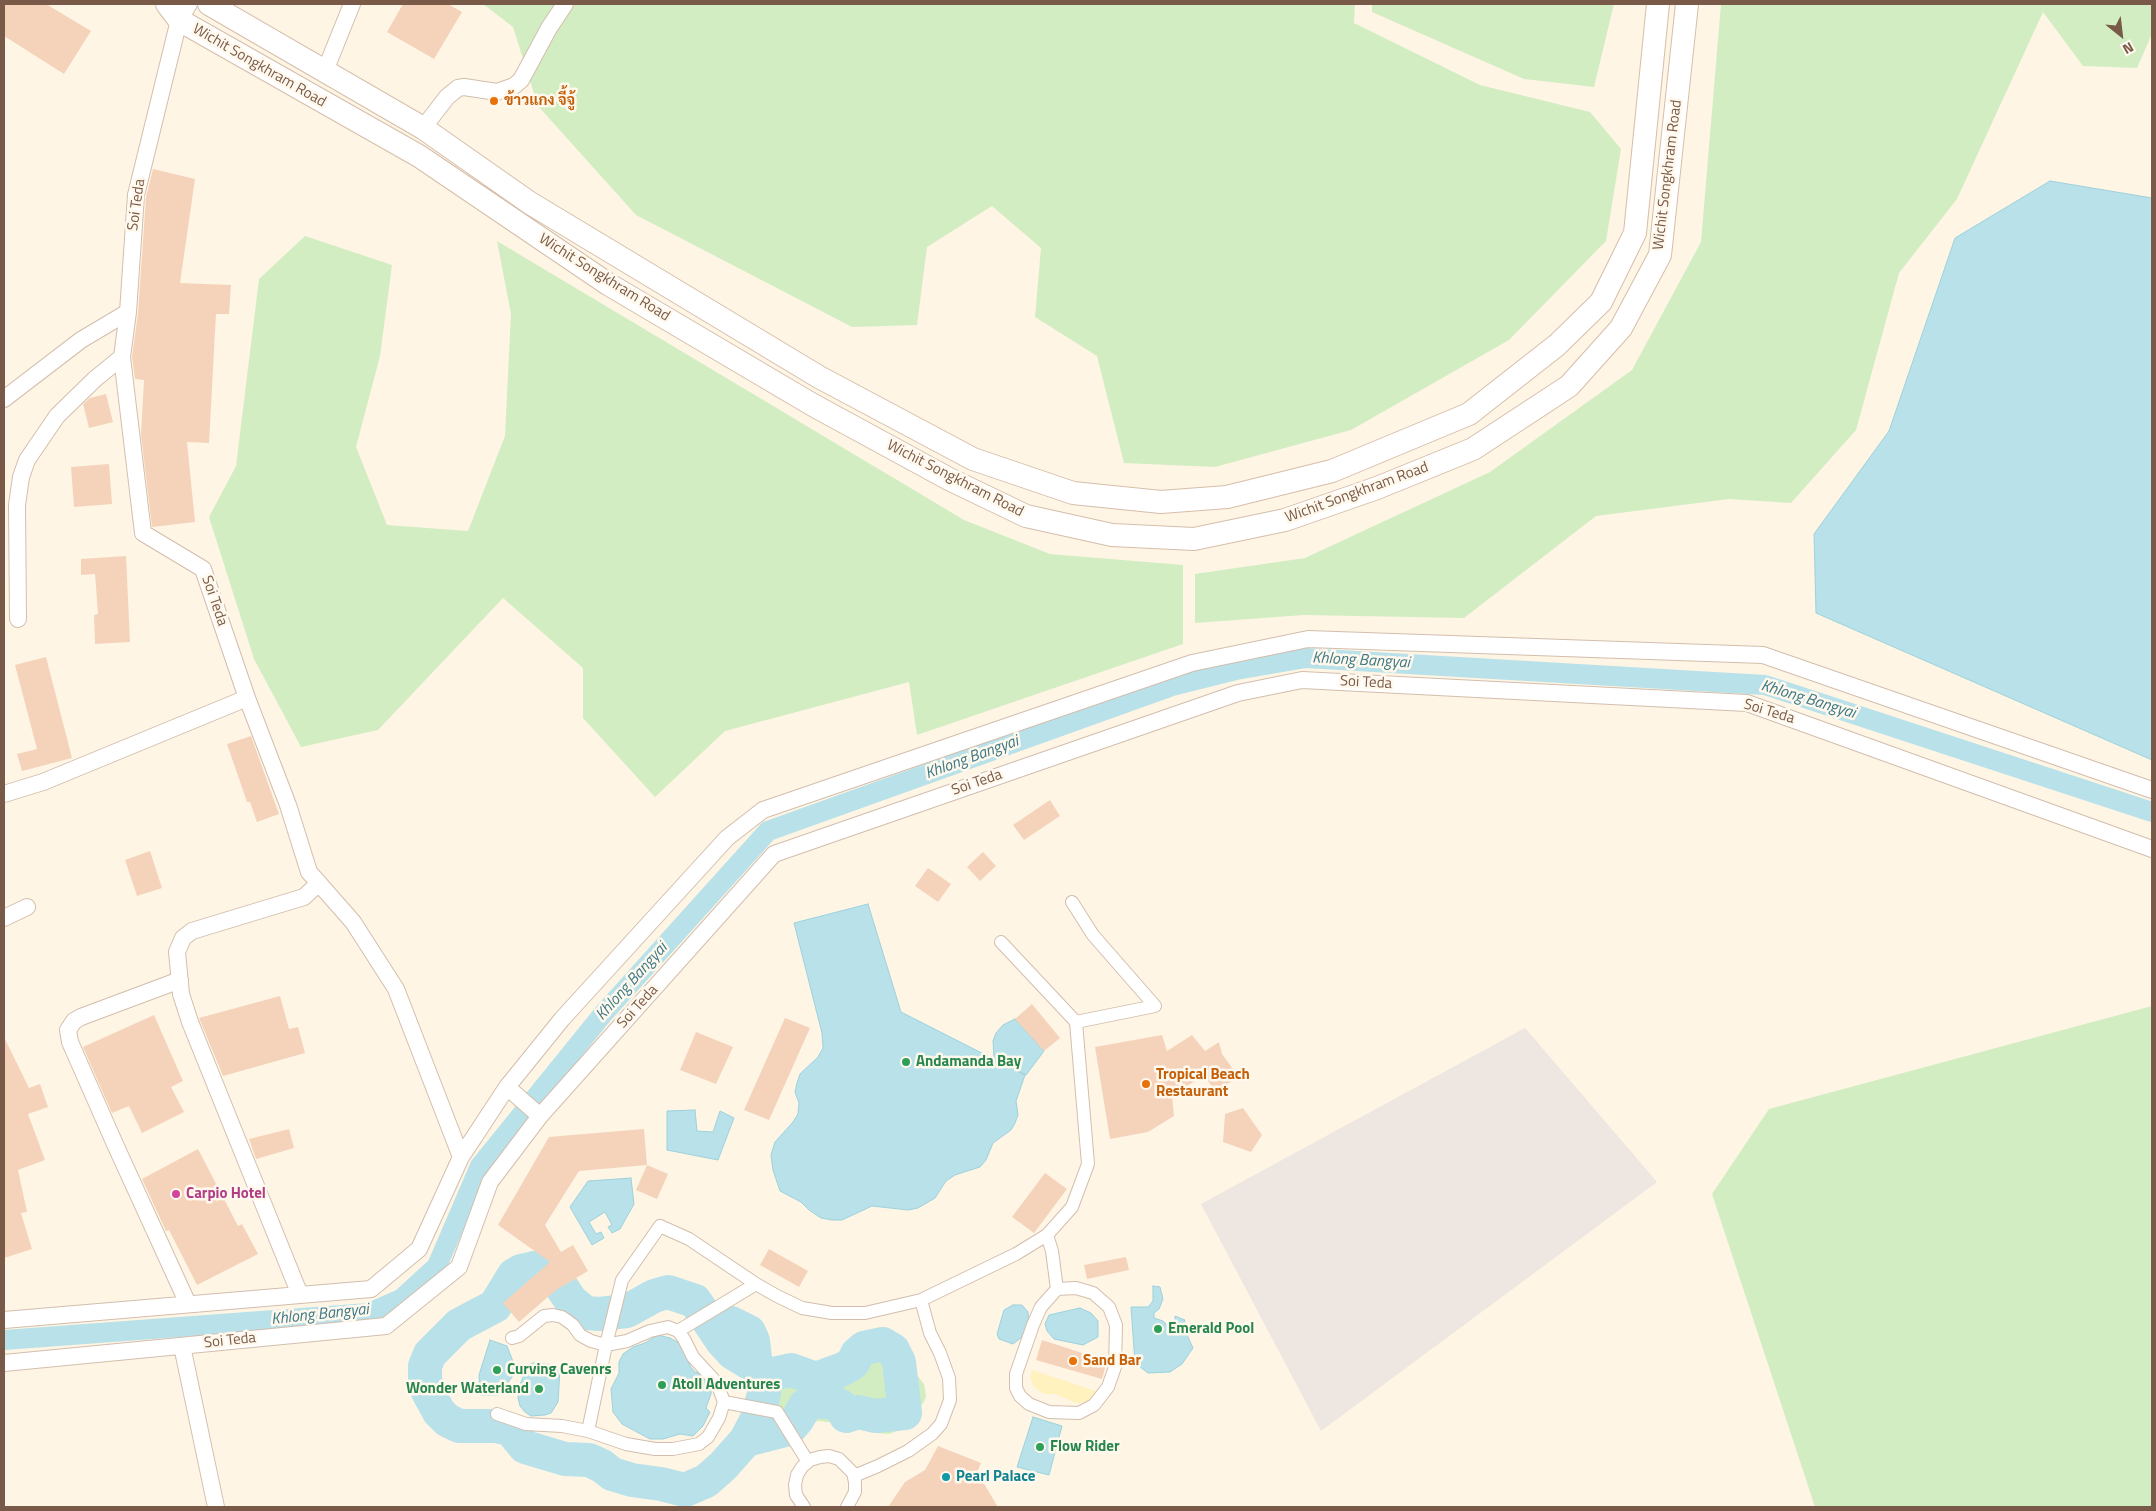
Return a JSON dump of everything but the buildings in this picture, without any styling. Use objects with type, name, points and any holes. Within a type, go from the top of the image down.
[{"type":"main road","name":"Wichit Songkhram Road","points":[[209,4],[424,128],[530,203],[819,377],[973,459],[1073,493],[1161,502],[1227,497],[1332,471],[1469,414],[1557,345],[1601,302],[1636,233],[1658,4]]},
{"type":"main road","name":"Wichit Songkhram Road","points":[[178,9],[419,156],[608,284],[814,405],[949,479],[1026,516],[1112,535],[1194,539],[1285,520],[1377,488],[1464,453],[1569,386],[1621,328],[1660,255],[1687,4]]},
{"type":"street","points":[[325,71],[352,4]]},
{"type":"street","points":[[424,128],[447,97],[458,88],[464,87],[497,92],[514,86],[520,80],[549,28],[565,4]]},
{"type":"street","name":"Soi Teda","points":[[178,9],[136,195],[128,312],[122,357],[143,533],[203,568],[247,698],[288,806],[309,872],[353,922],[396,989],[461,1157]]},
{"type":"street","points":[[4,399],[81,340],[128,312]]},
{"type":"street","points":[[18,619],[17,505],[21,476],[26,460],[57,416],[95,378],[122,357]]},
{"type":"street","points":[[4,1320],[371,1289],[419,1249],[461,1157],[507,1087],[562,1019],[727,838],[764,810],[1192,663],[1308,639],[1763,655],[2152,790]]},
{"type":"street","name":"Soi Teda","points":[[4,1364],[386,1326],[459,1267],[490,1182],[540,1116],[774,854],[1238,693],[1302,680],[1747,702],[2152,849]]},
{"type":"street","points":[[4,794],[43,782],[247,698]]},
{"type":"street","points":[[300,1295],[186,1011],[177,952],[187,935],[196,929],[304,897],[319,883]]},
{"type":"street","points":[[1072,902],[1093,935],[1155,1006],[1076,1022]]},
{"type":"street","points":[[4,918],[27,907]]},
{"type":"street","points":[[588,1431],[607,1339],[622,1280],[660,1226],[689,1239],[756,1284],[802,1308],[832,1313],[866,1312],[921,1300],[1016,1254],[1047,1235],[1072,1207],[1088,1164],[1076,1022],[1002,942]]},
{"type":"street","points":[[180,980],[81,1017],[68,1030],[70,1042],[188,1304]]},
{"type":"street","points":[[507,1087],[540,1116]]},
{"type":"street","points":[[1047,1235],[1052,1251],[1058,1289]]},
{"type":"street","points":[[512,1338],[519,1336],[544,1316],[553,1315],[573,1325],[580,1335],[590,1341],[607,1339],[627,1341],[650,1331],[683,1328],[756,1284]]},
{"type":"street","points":[[1076,1288],[1093,1293],[1109,1307],[1116,1324],[1115,1367],[1108,1387],[1094,1405],[1079,1413],[1049,1412],[1029,1404],[1020,1396],[1016,1388],[1016,1374],[1041,1307],[1058,1289],[1076,1288]]},
{"type":"street","points":[[854,1476],[908,1451],[932,1434],[941,1424],[950,1400],[948,1378],[930,1333],[921,1300]]},
{"type":"street","points":[[683,1328],[693,1357],[717,1383],[728,1402],[777,1412],[806,1459]]},
{"type":"street","points":[[182,1346],[216,1507]]},
{"type":"street","points":[[497,1414],[526,1424],[562,1426],[588,1431],[626,1444],[655,1449],[689,1447],[699,1444],[708,1437],[728,1402]]},
{"type":"street","points":[[804,1507],[796,1495],[797,1475],[806,1459],[829,1456],[839,1459],[847,1465],[854,1476],[855,1492],[847,1507]]},
{"type":"shaded area","points":[[1525,1028],[1657,1182],[1321,1431],[1201,1204]]},
{"type":"green space","points":[[483,4],[1355,4],[1354,23],[1480,85],[1590,112],[1621,149],[1606,241],[1509,340],[1351,430],[1215,467],[1124,463],[1097,356],[1035,317],[1041,248],[992,206],[927,247],[917,325],[852,327],[636,215],[538,106],[513,27]]},
{"type":"green space","points":[[1372,4],[1614,4],[1594,87],[1524,79],[1372,12]]},
{"type":"green space","points":[[1721,4],[2152,4],[2152,34],[2137,68],[2083,66],[2043,12],[1957,199],[1899,273],[1856,430],[1791,503],[1729,499],[1596,516],[1464,618],[1304,615],[1195,623],[1195,574],[1305,558],[1490,472],[1632,370],[1701,242]]},
{"type":"green space","points":[[305,236],[392,265],[380,356],[356,447],[387,525],[468,531],[505,436],[511,314],[497,241],[964,520],[1050,554],[1183,565],[1183,644],[917,735],[909,682],[725,731],[655,797],[583,718],[583,668],[503,598],[378,730],[301,747],[254,659],[209,517],[236,466],[259,279]]},
{"type":"green space","points":[[2152,1006],[2152,1507],[1815,1507],[1712,1194],[1769,1109]]},
{"type":"green space","points":[[882,1330],[892,1333],[897,1338],[900,1346],[899,1362],[916,1374],[924,1384],[926,1396],[924,1402],[920,1407],[905,1413],[906,1420],[902,1429],[889,1434],[877,1433],[858,1428],[846,1416],[836,1423],[819,1421],[746,1440],[756,1421],[763,1398],[764,1376],[791,1370],[816,1379],[829,1373],[845,1349],[856,1340]]},
{"type":"sand","points":[[1032,1370],[1099,1392],[1090,1402],[1076,1403],[1055,1394],[1044,1394],[1034,1387],[1030,1376]]},
{"type":"water","points":[[2050,181],[2152,198],[2152,760],[1816,613],[1814,534],[1889,431],[1955,238]]},
{"type":"water","name":"Andamanda Bay","points":[[868,904],[901,1012],[1025,1075],[1016,1101],[1018,1115],[1015,1123],[1011,1130],[993,1143],[986,1160],[980,1167],[955,1175],[946,1181],[935,1198],[918,1208],[908,1210],[872,1206],[842,1220],[832,1220],[821,1218],[801,1202],[780,1191],[773,1170],[771,1155],[775,1142],[798,1114],[799,1103],[795,1092],[800,1074],[818,1057],[823,1048],[822,1033],[794,923]]},
{"type":"water","points":[[1015,1019],[1044,1051],[1026,1075],[994,1058],[993,1041],[996,1033],[1003,1025]]},
{"type":"water","points":[[695,1110],[697,1131],[713,1132],[720,1111],[734,1118],[718,1160],[667,1150],[667,1111]]},
{"type":"water","points":[[631,1178],[634,1204],[620,1229],[612,1233],[608,1227],[612,1225],[605,1212],[589,1222],[596,1234],[601,1232],[604,1238],[592,1245],[570,1207],[588,1181]]},
{"type":"water","name":"Emerald Pool","points":[[1153,1286],[1160,1287],[1163,1299],[1159,1309],[1154,1313],[1154,1318],[1172,1327],[1175,1323],[1175,1316],[1185,1320],[1183,1326],[1193,1348],[1182,1364],[1170,1372],[1148,1373],[1135,1363],[1131,1307],[1148,1307],[1153,1301]]},
{"type":"water","points":[[1013,1305],[1022,1305],[1028,1312],[1029,1324],[1027,1333],[1013,1344],[999,1339],[997,1334],[1004,1310]]},
{"type":"water","points":[[1080,1308],[1091,1313],[1098,1321],[1098,1337],[1083,1345],[1054,1339],[1047,1331],[1045,1324],[1049,1315]]},
{"type":"water","name":"Atoll Adventures","points":[[658,1335],[670,1338],[682,1345],[690,1366],[695,1372],[706,1375],[712,1382],[711,1394],[706,1408],[710,1412],[703,1426],[693,1436],[680,1434],[663,1439],[650,1439],[622,1424],[613,1412],[611,1389],[619,1373],[619,1362],[623,1354]]},
{"type":"water","name":"Curving Cavenrs","points":[[490,1340],[507,1346],[514,1364],[512,1377],[499,1395],[480,1395],[479,1375]]},
{"type":"water","name":"Wonder Waterland","points":[[533,1363],[556,1365],[560,1369],[558,1402],[551,1413],[545,1415],[531,1416],[520,1406],[518,1398],[519,1387],[528,1365]]},
{"type":"water","name":"Flow Rider","points":[[1033,1417],[1062,1426],[1049,1475],[1017,1467]]},
{"type":"waterway","name":"Khlong Bangyai","points":[[4,1340],[369,1313],[401,1299],[437,1266],[480,1166],[603,1014],[768,831],[1172,686],[1236,670],[1306,658],[1765,685],[2152,812]]},
{"type":"waterway","points":[[534,1268],[544,1268],[553,1274],[571,1301],[586,1313],[599,1314],[627,1311],[654,1296],[668,1292],[695,1301],[722,1341],[733,1353],[756,1367],[764,1376],[763,1398],[756,1421],[746,1440],[723,1466],[706,1481],[685,1490],[632,1480],[612,1474],[602,1466],[589,1460],[565,1459],[525,1447],[512,1431],[506,1428],[496,1426],[459,1426],[447,1420],[439,1412],[428,1392],[425,1379],[425,1366],[430,1354],[459,1325],[495,1306],[514,1275],[534,1268]]},
{"type":"waterway","points":[[709,1320],[731,1323],[749,1332],[753,1341],[756,1367]]},
{"type":"waterway","points":[[746,1440],[789,1429],[805,1406],[815,1401],[835,1403],[842,1407],[846,1416],[858,1412],[875,1416],[905,1413],[899,1362],[893,1350],[883,1344],[864,1348],[857,1354],[853,1363],[843,1369],[816,1379],[791,1370],[764,1376]]},
{"type":"place","name":"ข้าวแกง จี้จู้","points":[[494,101]]},
{"type":"place","name":"Andamanda Bay","points":[[906,1062]]},
{"type":"place","name":"Tropical Beach Restaurant","points":[[1146,1084]]},
{"type":"place","name":"Carpio Hotel","points":[[176,1194]]},
{"type":"place","name":"Emerald Pool","points":[[1158,1329]]},
{"type":"place","name":"Sand Bar","points":[[1073,1361]]},
{"type":"place","name":"Curving Cavenrs","points":[[497,1370]]},
{"type":"place","name":"Atoll Adventures","points":[[662,1385]]},
{"type":"place","name":"Wonder Waterland","points":[[539,1389]]},
{"type":"place","name":"Flow Rider","points":[[1040,1447]]},
{"type":"place","name":"Pearl Palace","points":[[946,1477]]}]
